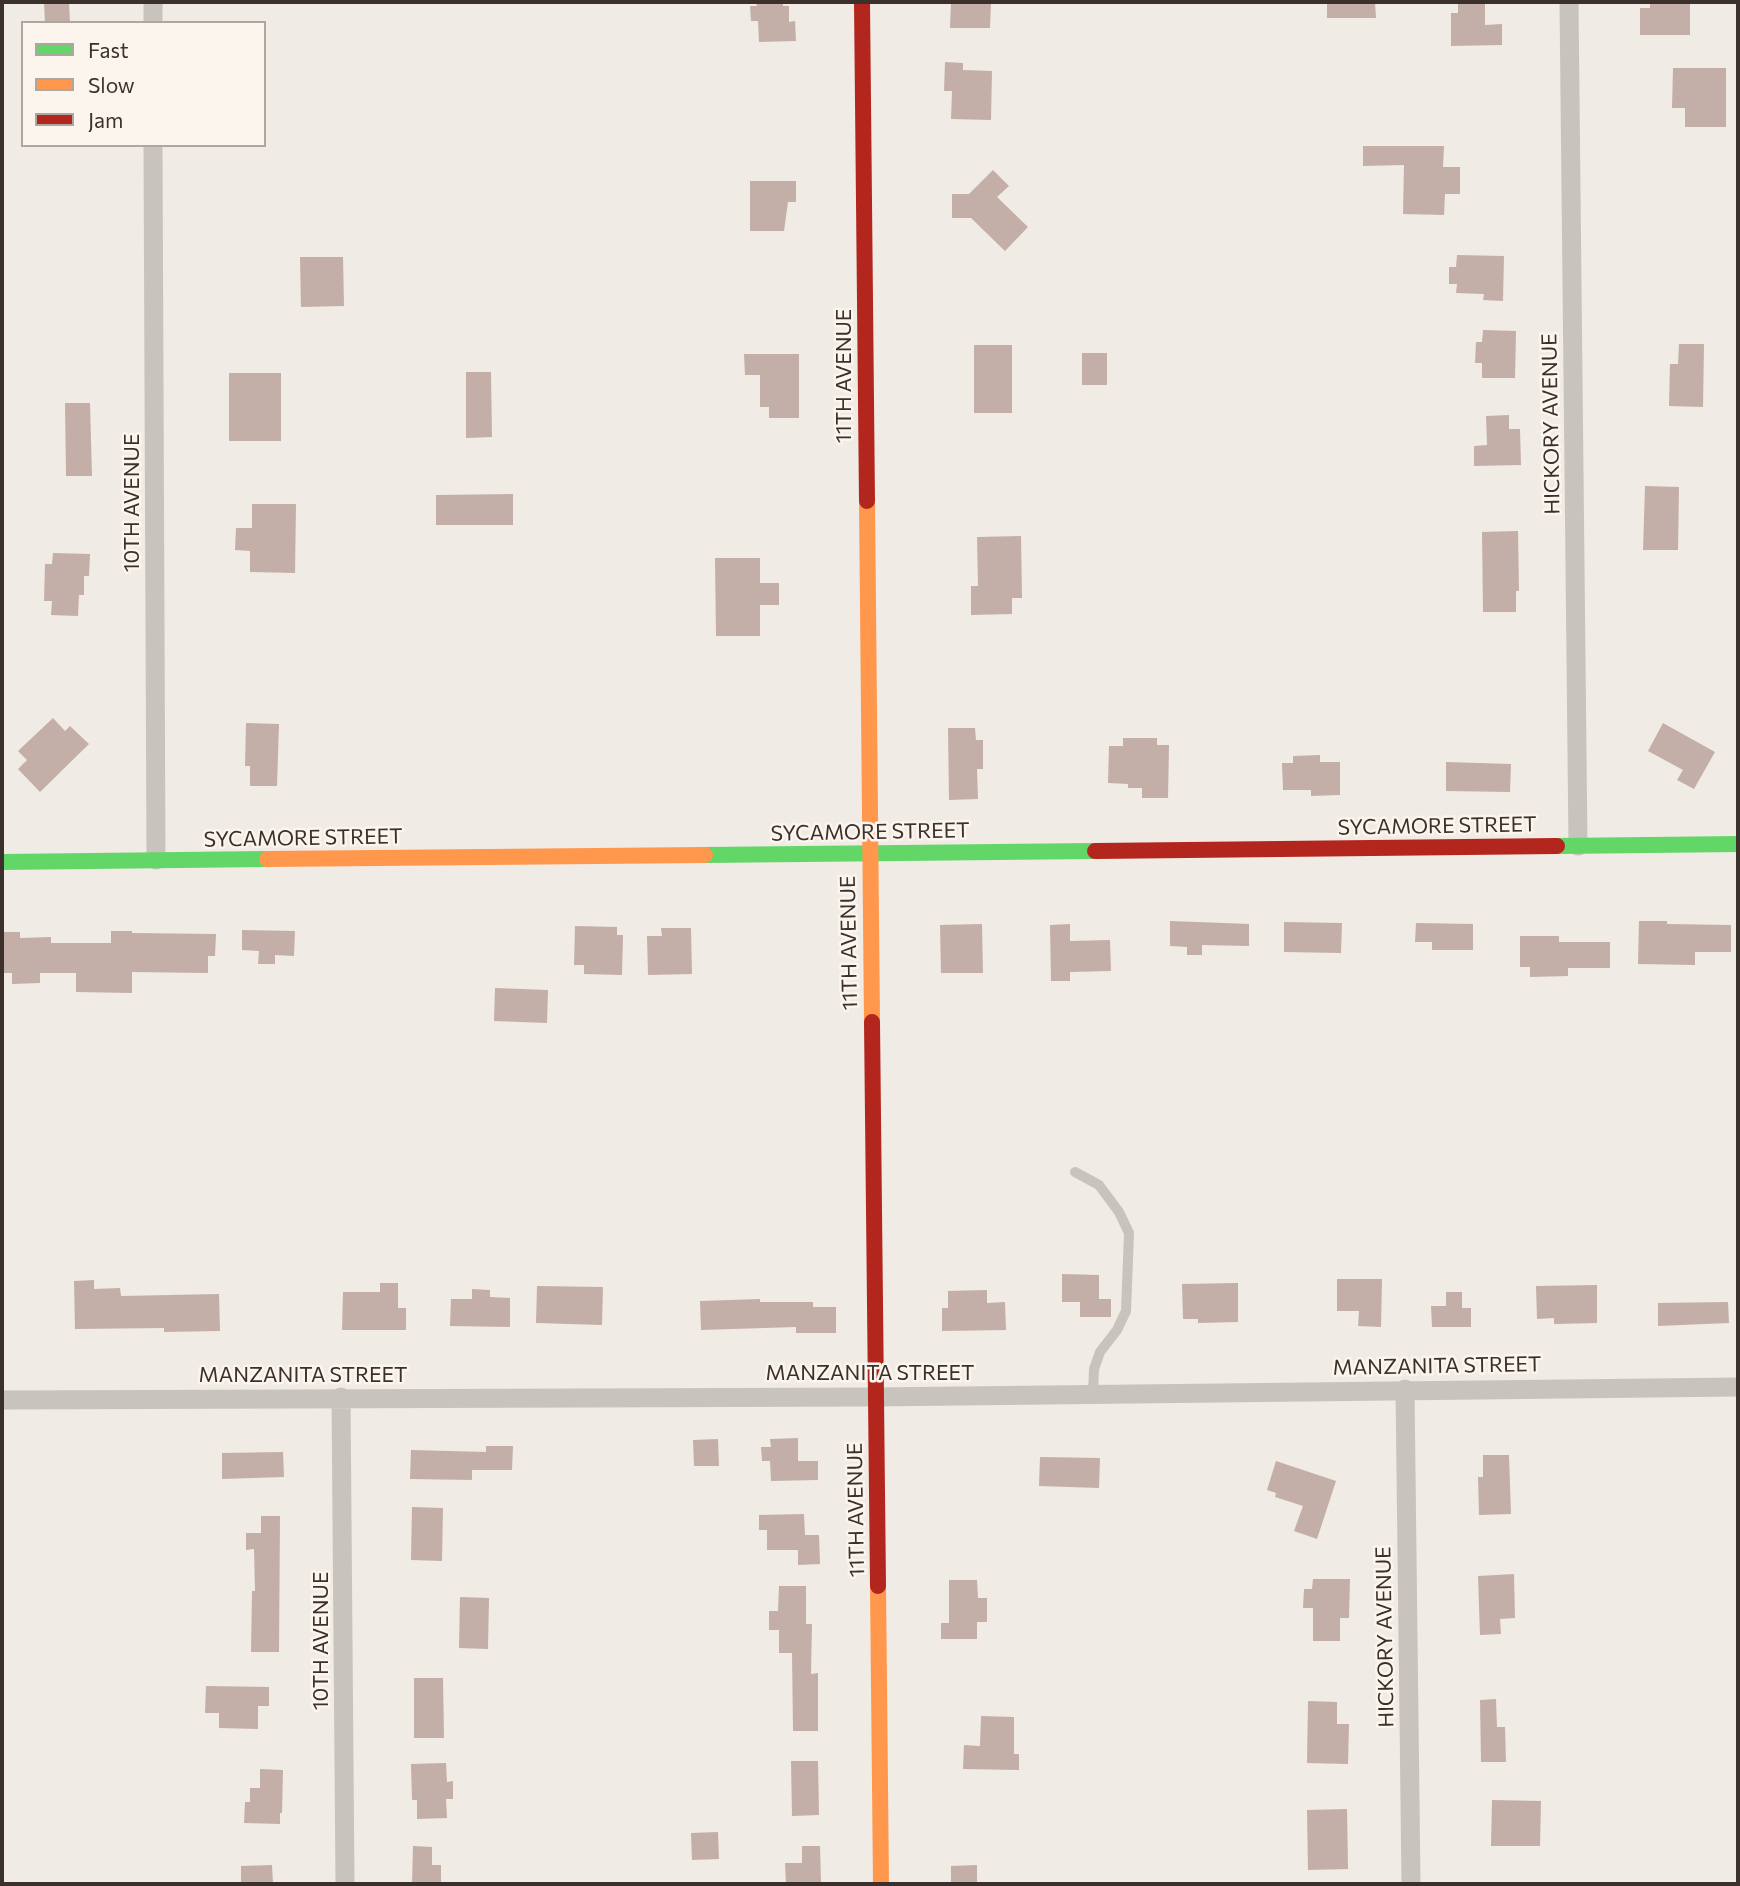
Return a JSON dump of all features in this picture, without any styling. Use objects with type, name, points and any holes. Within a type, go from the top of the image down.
[{"type":"main road","name":"11TH AVENUE","points":[[862,2],[881,1884]]},
{"type":"main road","name":"SYCAMORE STREET","points":[[2,862],[1738,844]]},
{"type":"street","points":[[153,2],[153,21]]},
{"type":"street","name":"HICKORY AVENUE","points":[[1569,2],[1578,846]]},
{"type":"street","name":"10TH AVENUE","points":[[153,147],[156,860]]},
{"type":"street","name":"MANZANITA STREET","points":[[2,1400],[876,1397],[1738,1387]]},
{"type":"street","name":"HICKORY AVENUE","points":[[1405,1389],[1411,1884]]},
{"type":"street","name":"10TH AVENUE","points":[[341,1397],[345,1884]]},
{"type":"lane","points":[[1075,1172],[1099,1185],[1119,1212],[1129,1233],[1126,1311],[1117,1330],[1100,1352],[1094,1369],[1093,1394]]},
{"type":"building","points":[[44,2],[69,2],[70,21],[45,21]]},
{"type":"building","points":[[756,2],[783,2],[783,6],[789,6],[789,22],[795,21],[796,41],[759,42],[758,21],[751,21],[750,6],[757,6]]},
{"type":"building","points":[[951,2],[991,2],[990,28],[950,28]]},
{"type":"building","points":[[1327,2],[1375,2],[1376,18],[1327,18]]},
{"type":"building","points":[[1458,2],[1485,2],[1485,25],[1502,24],[1502,45],[1451,46],[1451,13],[1458,13]]},
{"type":"building","points":[[1650,2],[1690,2],[1690,35],[1640,35],[1640,8],[1650,8]]},
{"type":"building","points":[[945,62],[963,63],[963,70],[992,71],[991,120],[951,119],[952,91],[944,91]]},
{"type":"building","points":[[1673,68],[1726,68],[1726,127],[1685,127],[1685,108],[1672,108]]},
{"type":"building","points":[[1363,146],[1444,146],[1443,167],[1460,167],[1460,194],[1445,194],[1444,215],[1403,214],[1404,165],[1363,166]]},
{"type":"building","points":[[993,170],[1009,186],[997,197],[1028,227],[1005,251],[971,218],[952,218],[952,194],[969,194]]},
{"type":"building","points":[[750,181],[796,181],[796,202],[788,202],[784,231],[750,231]]},
{"type":"building","points":[[1457,255],[1504,256],[1503,301],[1483,300],[1484,294],[1456,293],[1457,284],[1449,284],[1449,267],[1456,267]]},
{"type":"building","points":[[300,257],[343,257],[344,306],[301,307]]},
{"type":"building","points":[[1483,330],[1516,331],[1515,378],[1482,378],[1482,363],[1475,363],[1476,342],[1482,342]]},
{"type":"building","points":[[1679,344],[1704,344],[1703,407],[1669,406],[1670,364],[1678,364]]},
{"type":"building","points":[[974,345],[1012,345],[1012,413],[974,413]]},
{"type":"building","points":[[1082,353],[1107,353],[1107,385],[1082,385]]},
{"type":"building","points":[[744,354],[799,354],[799,418],[769,418],[769,407],[760,407],[760,375],[745,375]]},
{"type":"building","points":[[466,372],[491,372],[492,437],[466,438]]},
{"type":"building","points":[[229,373],[281,373],[281,441],[229,441]]},
{"type":"building","points":[[65,403],[90,403],[92,476],[66,476]]},
{"type":"building","points":[[1509,415],[1509,429],[1520,429],[1521,465],[1474,466],[1474,446],[1487,445],[1486,416]]},
{"type":"building","points":[[1645,486],[1679,487],[1678,550],[1643,550]]},
{"type":"building","points":[[513,494],[513,525],[436,525],[436,495]]},
{"type":"building","points":[[252,504],[296,504],[295,573],[250,572],[250,551],[235,550],[236,528],[252,528]]},
{"type":"building","points":[[1518,531],[1519,591],[1516,591],[1516,612],[1483,612],[1482,532]]},
{"type":"building","points":[[1021,536],[1022,598],[1012,598],[1012,614],[971,615],[971,586],[978,586],[977,537]]},
{"type":"building","points":[[53,553],[90,554],[89,576],[84,576],[84,595],[79,595],[78,616],[51,615],[52,601],[44,601],[45,564],[52,564]]},
{"type":"building","points":[[715,558],[760,558],[760,583],[779,583],[779,605],[760,605],[760,636],[716,636]]},
{"type":"building","points":[[53,718],[65,731],[70,726],[89,744],[40,792],[18,769],[27,760],[18,751]]},
{"type":"building","points":[[246,723],[279,724],[277,786],[250,786],[250,766],[245,766]]},
{"type":"building","points":[[1663,723],[1715,752],[1694,789],[1677,780],[1683,770],[1648,751]]},
{"type":"building","points":[[948,728],[975,728],[976,740],[983,740],[983,769],[977,769],[978,799],[949,800]]},
{"type":"building","points":[[1123,738],[1157,738],[1157,745],[1169,745],[1168,798],[1142,798],[1142,788],[1108,783],[1109,746],[1123,746]]},
{"type":"building","points":[[1320,755],[1320,762],[1340,762],[1340,795],[1311,796],[1311,790],[1283,790],[1282,763],[1293,763],[1293,756]]},
{"type":"building","points":[[1446,762],[1511,764],[1510,792],[1446,791]]},
{"type":"building","points":[[1170,921],[1249,924],[1249,946],[1202,945],[1202,955],[1187,955],[1187,947],[1170,946]]},
{"type":"building","points":[[1639,921],[1731,925],[1731,952],[1695,952],[1695,965],[1638,964]]},
{"type":"building","points":[[1284,922],[1342,923],[1341,953],[1284,952]]},
{"type":"building","points":[[1416,923],[1473,924],[1473,950],[1432,950],[1432,942],[1415,942]]},
{"type":"building","points":[[982,924],[983,973],[941,973],[940,925]]},
{"type":"building","points":[[1070,924],[1070,941],[1110,940],[1111,971],[1070,972],[1070,981],[1051,981],[1050,925]]},
{"type":"building","points":[[575,926],[617,927],[617,935],[623,935],[622,975],[584,974],[584,965],[574,965]]},
{"type":"building","points":[[661,928],[691,928],[692,974],[648,975],[647,936],[662,936]]},
{"type":"building","points":[[242,930],[295,931],[294,956],[275,955],[275,964],[258,964],[259,951],[242,950]]},
{"type":"building","points":[[111,931],[216,934],[215,956],[208,956],[208,973],[132,972],[132,993],[76,992],[76,973],[40,973],[40,983],[12,984],[12,973],[2,973],[2,932],[20,932],[20,938],[51,937],[51,943],[111,943]]},
{"type":"building","points":[[1520,936],[1559,936],[1559,942],[1610,942],[1610,968],[1568,968],[1568,976],[1530,977],[1530,967],[1520,967]]},
{"type":"building","points":[[495,988],[548,990],[547,1023],[494,1021]]},
{"type":"building","points":[[1062,1274],[1099,1275],[1099,1299],[1111,1299],[1111,1317],[1080,1317],[1080,1302],[1062,1302]]},
{"type":"building","points":[[1337,1279],[1382,1279],[1381,1327],[1358,1326],[1359,1311],[1337,1311]]},
{"type":"building","points":[[94,1280],[94,1289],[120,1288],[121,1296],[219,1294],[220,1331],[164,1332],[164,1328],[75,1329],[74,1281]]},
{"type":"building","points":[[380,1283],[398,1283],[398,1308],[406,1308],[406,1330],[342,1330],[343,1292],[380,1292]]},
{"type":"building","points":[[1238,1283],[1238,1322],[1198,1323],[1198,1319],[1183,1319],[1182,1284]]},
{"type":"building","points":[[1597,1285],[1597,1323],[1554,1324],[1554,1318],[1537,1319],[1536,1286]]},
{"type":"building","points":[[537,1286],[603,1287],[602,1325],[536,1323]]},
{"type":"building","points":[[472,1289],[490,1290],[490,1297],[510,1298],[510,1327],[450,1326],[451,1299],[472,1299]]},
{"type":"building","points":[[987,1290],[987,1303],[1005,1302],[1006,1330],[942,1331],[942,1308],[948,1308],[948,1291]]},
{"type":"building","points":[[1446,1292],[1462,1292],[1462,1308],[1471,1308],[1471,1327],[1432,1327],[1431,1306],[1446,1306]]},
{"type":"building","points":[[760,1299],[760,1302],[813,1302],[813,1307],[836,1307],[836,1333],[796,1333],[796,1327],[701,1330],[700,1301]]},
{"type":"building","points":[[1728,1302],[1729,1323],[1658,1326],[1658,1303]]},
{"type":"building","points":[[798,1438],[798,1461],[818,1461],[818,1480],[771,1481],[770,1461],[762,1461],[761,1447],[771,1447],[770,1439]]},
{"type":"building","points":[[718,1439],[719,1466],[694,1466],[693,1440]]},
{"type":"building","points":[[486,1446],[513,1446],[512,1470],[472,1470],[472,1480],[410,1479],[411,1450],[486,1452]]},
{"type":"building","points":[[283,1452],[284,1477],[222,1479],[222,1453]]},
{"type":"building","points":[[1483,1455],[1509,1455],[1511,1514],[1479,1515],[1478,1477],[1483,1477]]},
{"type":"building","points":[[1040,1457],[1100,1458],[1099,1488],[1039,1486]]},
{"type":"building","points":[[1276,1461],[1336,1481],[1317,1539],[1294,1531],[1303,1506],[1275,1497],[1276,1493],[1267,1490]]},
{"type":"building","points":[[412,1507],[443,1508],[442,1561],[411,1560]]},
{"type":"building","points":[[804,1514],[805,1535],[819,1535],[820,1564],[798,1565],[798,1550],[767,1550],[767,1530],[759,1530],[759,1515]]},
{"type":"building","points":[[261,1516],[280,1516],[279,1652],[251,1652],[252,1591],[255,1591],[254,1549],[246,1550],[246,1533],[261,1533]]},
{"type":"building","points":[[1514,1574],[1515,1618],[1500,1619],[1501,1634],[1480,1635],[1478,1576]]},
{"type":"building","points":[[1313,1579],[1350,1579],[1349,1618],[1340,1618],[1340,1641],[1313,1641],[1313,1608],[1303,1608],[1304,1589],[1312,1589]]},
{"type":"building","points":[[949,1580],[977,1580],[978,1598],[987,1598],[987,1622],[977,1622],[977,1639],[941,1639],[941,1623],[949,1623]]},
{"type":"building","points":[[779,1586],[806,1586],[806,1624],[812,1624],[811,1674],[818,1673],[818,1731],[793,1731],[792,1653],[779,1653],[779,1630],[769,1630],[769,1611],[778,1611]]},
{"type":"building","points":[[460,1597],[489,1598],[488,1649],[459,1648]]},
{"type":"building","points":[[414,1678],[443,1678],[444,1738],[414,1738]]},
{"type":"building","points":[[206,1686],[269,1687],[269,1706],[258,1706],[258,1729],[219,1728],[219,1713],[205,1713]]},
{"type":"building","points":[[1496,1699],[1497,1727],[1505,1727],[1506,1762],[1481,1762],[1480,1700]]},
{"type":"building","points":[[1308,1701],[1337,1702],[1337,1724],[1349,1724],[1348,1764],[1307,1763]]},
{"type":"building","points":[[981,1716],[1014,1717],[1014,1754],[1019,1754],[1019,1770],[963,1769],[964,1745],[980,1746]]},
{"type":"building","points":[[791,1761],[818,1761],[819,1815],[792,1816]]},
{"type":"building","points":[[446,1763],[447,1782],[453,1781],[453,1799],[446,1799],[447,1818],[417,1819],[417,1800],[412,1800],[411,1764]]},
{"type":"building","points":[[260,1769],[283,1770],[280,1824],[244,1823],[245,1802],[250,1802],[250,1788],[260,1788]]},
{"type":"building","points":[[1492,1800],[1541,1801],[1540,1846],[1491,1846]]},
{"type":"building","points":[[1347,1809],[1348,1869],[1308,1870],[1307,1810]]},
{"type":"building","points":[[718,1832],[719,1859],[692,1860],[691,1833]]},
{"type":"building","points":[[413,1846],[432,1847],[432,1865],[441,1865],[441,1884],[412,1884]]},
{"type":"building","points":[[802,1846],[820,1846],[821,1884],[786,1884],[785,1863],[802,1863]]},
{"type":"building","points":[[272,1865],[273,1884],[241,1884],[241,1866]]},
{"type":"building","points":[[977,1865],[977,1884],[951,1884],[951,1866]]},
{"type":"traffic: fast","points":[[1557,846],[1738,844]]},
{"type":"traffic: fast","points":[[705,855],[1095,851]]},
{"type":"traffic: fast","points":[[2,862],[267,859]]},
{"type":"traffic: slow","points":[[867,501],[872,1022]]},
{"type":"traffic: slow","points":[[267,859],[705,855]]},
{"type":"traffic: slow","points":[[878,1586],[881,1884]]},
{"type":"traffic: jam","points":[[862,2],[867,501]]},
{"type":"traffic: jam","points":[[1095,851],[1557,846]]},
{"type":"traffic: jam","points":[[872,1022],[878,1586]]}]
